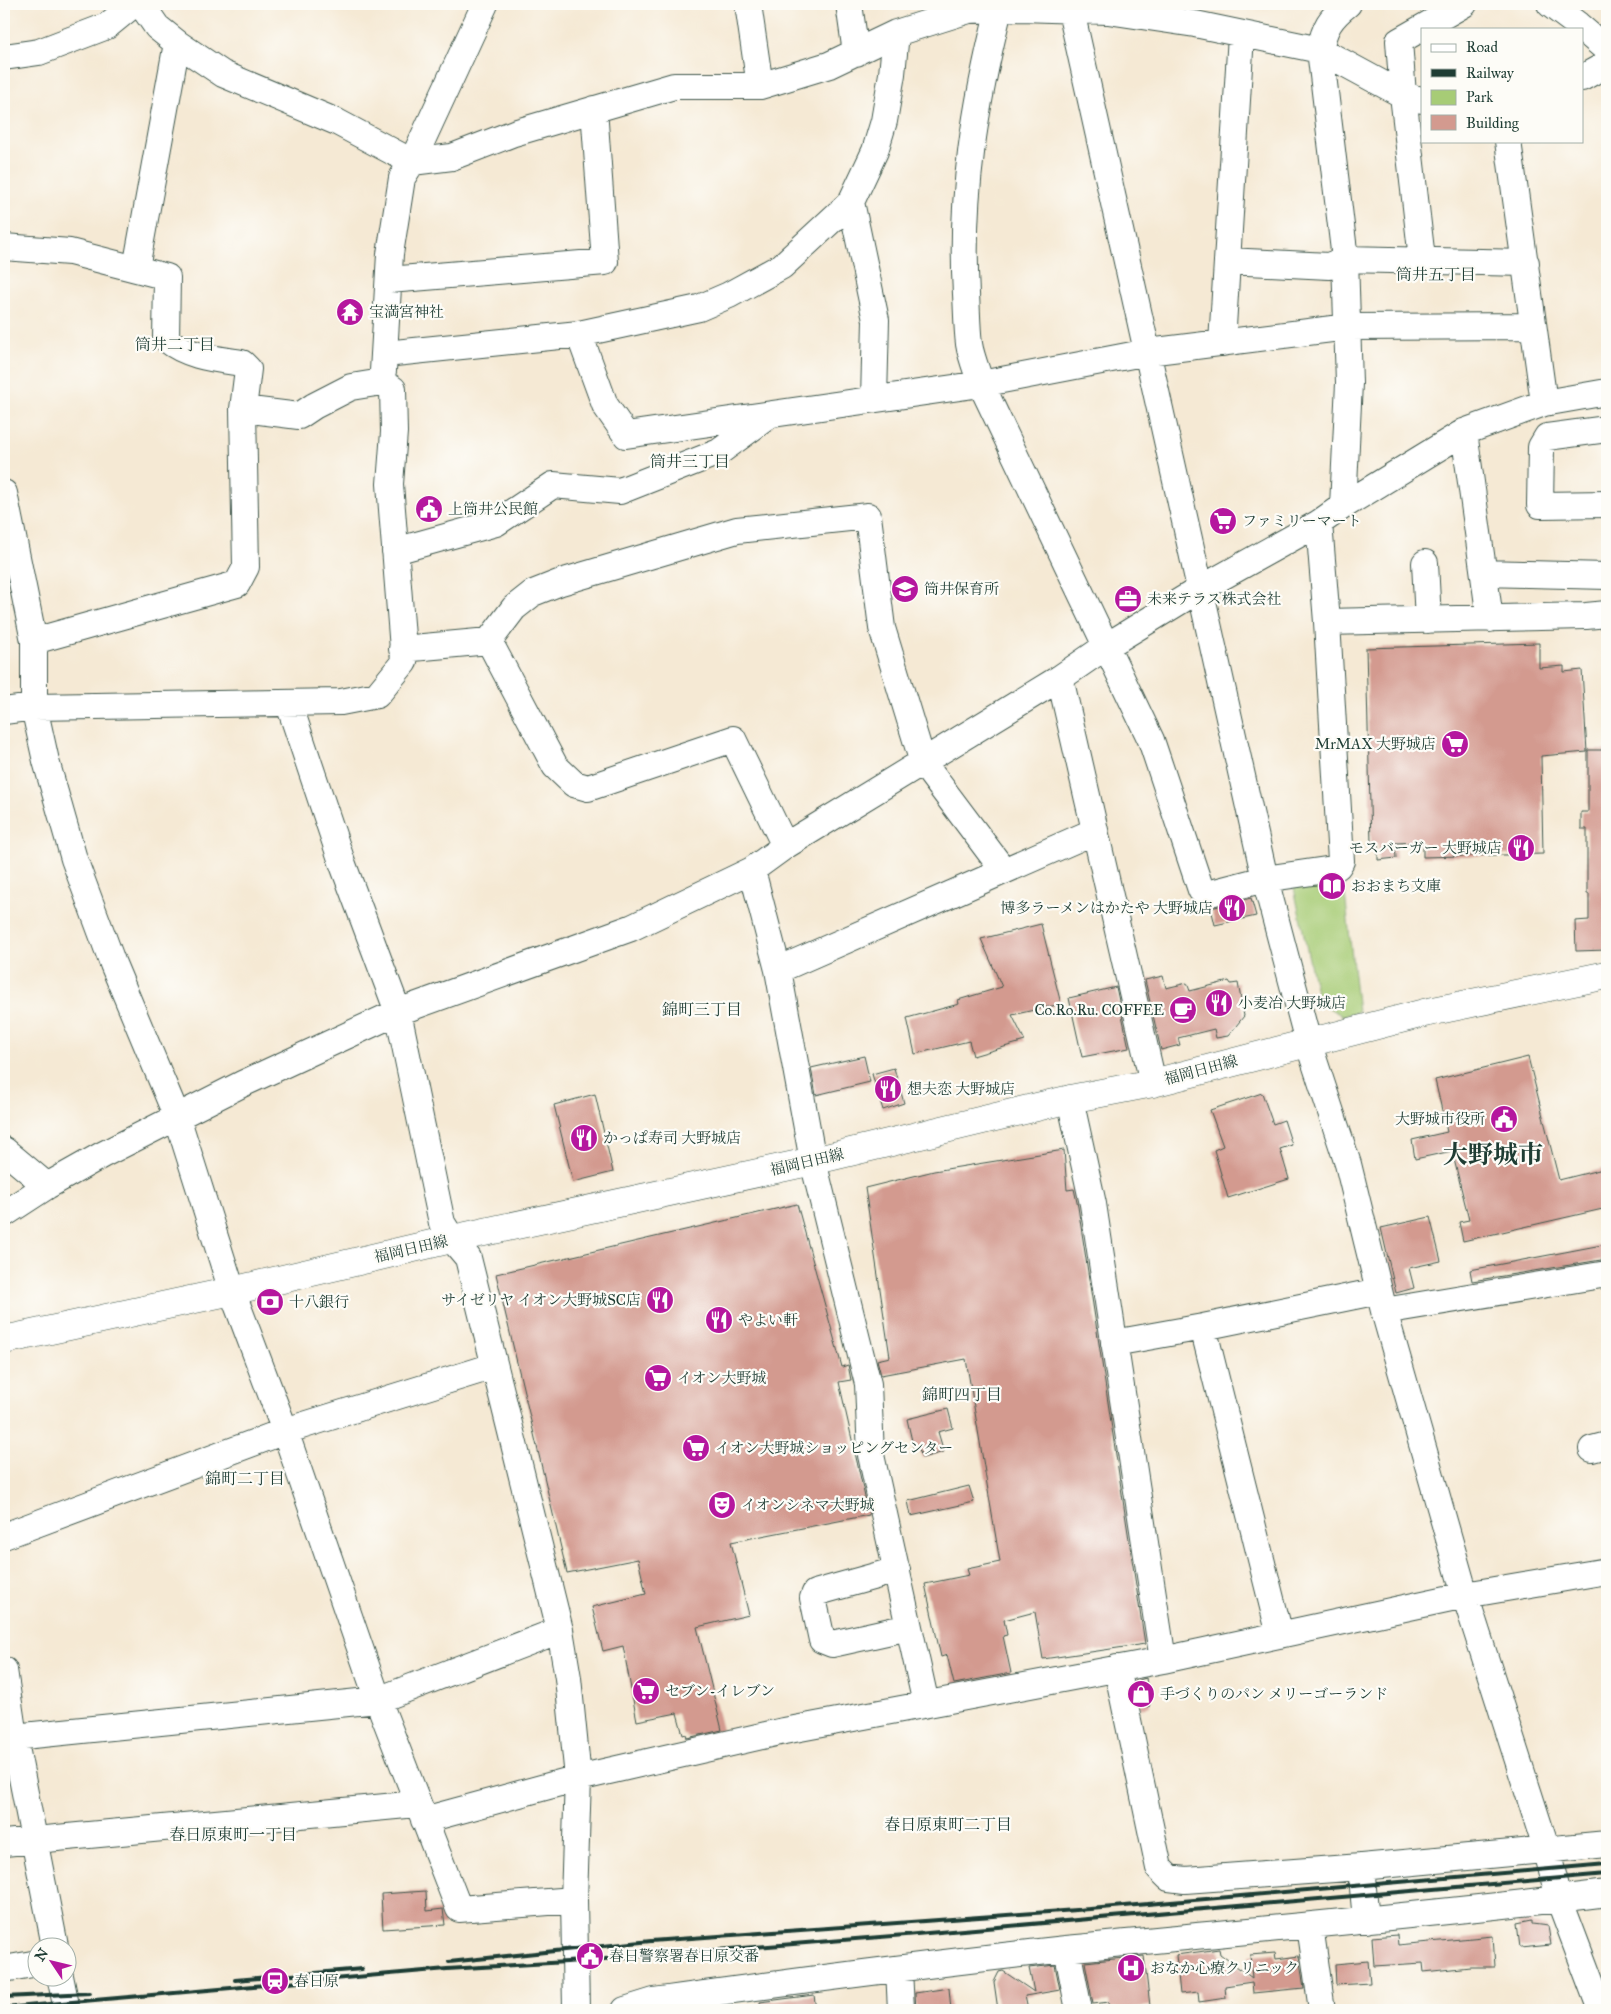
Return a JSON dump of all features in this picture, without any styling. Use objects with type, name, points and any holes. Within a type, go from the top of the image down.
[{"type":"main road","name":"福岡日田線","points":[[4,1340],[452,1239],[813,1161],[1070,1099],[1153,1083],[1424,1013],[1607,976]]},
{"type":"street","points":[[4,57],[39,52],[107,26],[134,4]]},
{"type":"street","points":[[141,4],[158,26],[177,43],[223,74],[337,122],[412,162],[452,157],[514,132],[674,86],[760,86],[829,65],[896,33],[969,10],[1071,7],[1196,24],[1241,35],[1320,50],[1412,98]]},
{"type":"street","points":[[382,382],[386,354],[390,254],[402,178],[412,162],[485,4]]},
{"type":"street","points":[[748,4],[760,86]]},
{"type":"street","points":[[848,4],[856,53]]},
{"type":"street","points":[[1343,506],[1349,383],[1345,259],[1320,50],[1323,34],[1334,15],[1348,4]]},
{"type":"street","points":[[1422,28],[1464,4]]},
{"type":"street","points":[[1550,4],[1582,28]]},
{"type":"street","points":[[1071,7],[1265,879],[1308,1042],[1348,1164],[1381,1301],[1465,1595],[1547,1851],[1559,1899],[1594,2009]]},
{"type":"street","points":[[998,9],[974,121],[965,203],[965,276],[969,344],[981,384],[1151,740],[1200,890],[1204,893],[1211,893],[1265,879],[1333,869],[1338,866],[1341,860],[1327,622],[1319,523]]},
{"type":"street","points":[[1421,28],[1399,41],[1412,98],[1422,260]]},
{"type":"street","points":[[1584,29],[1607,50]]},
{"type":"street","points":[[386,354],[579,334],[699,308],[729,295],[782,266],[852,202],[875,151],[884,120],[892,74],[896,33]]},
{"type":"street","points":[[1222,343],[1241,35]]},
{"type":"street","points":[[136,268],[177,43]]},
{"type":"street","points":[[1584,77],[1607,64]]},
{"type":"street","points":[[389,280],[605,262],[594,109]]},
{"type":"street","points":[[1508,142],[1544,403]]},
{"type":"street","points":[[852,202],[876,320],[874,399]]},
{"type":"street","points":[[4,247],[70,252],[167,277],[166,339],[174,346],[194,355],[242,363],[248,369],[243,409],[246,567],[237,584],[34,641]]},
{"type":"street","points":[[1227,261],[1329,266],[1345,259],[1526,263]]},
{"type":"street","points":[[579,334],[605,404],[626,435],[981,384],[1148,352],[1348,327],[1534,326]]},
{"type":"street","points":[[4,711],[34,707],[341,702],[378,696],[404,662],[390,484],[394,432],[392,389],[382,382],[350,387],[299,416],[243,409]]},
{"type":"street","points":[[4,1214],[47,1186],[102,1155],[242,1084],[398,1012],[631,928],[752,870],[785,846],[1060,678],[1105,647],[1200,589],[1319,523],[1343,506],[1464,432],[1544,403],[1607,392]]},
{"type":"street","points":[[395,551],[496,523],[554,485],[620,491],[719,452],[770,414]]},
{"type":"street","points":[[1607,429],[1547,437],[1543,441],[1541,447],[1540,505],[1607,504]]},
{"type":"street","points":[[1464,432],[1490,619]]},
{"type":"street","points":[[4,493],[14,593],[34,641],[34,707],[46,762],[74,859],[113,964],[177,1117],[232,1290],[285,1431],[378,1700],[459,1909],[574,1900]]},
{"type":"street","points":[[402,649],[489,641],[514,608],[533,594],[561,582],[737,530],[868,516],[882,628],[923,763],[1004,871]]},
{"type":"street","points":[[1425,562],[1428,620]]},
{"type":"street","points":[[1484,574],[1607,576]]},
{"type":"street","points":[[1327,622],[1490,619],[1607,614]]},
{"type":"street","points":[[489,641],[555,766],[574,784],[588,788],[733,740],[785,846]]},
{"type":"street","points":[[1060,678],[1153,1083]]},
{"type":"street","points":[[289,704],[342,862],[398,1012],[442,1223],[452,1239],[468,1258],[560,1630],[568,1678],[578,1778],[574,1900],[576,2010]]},
{"type":"street","points":[[778,970],[1096,831]]},
{"type":"street","points":[[752,870],[778,970],[813,1161],[868,1384],[871,1455],[926,1704]]},
{"type":"street","points":[[1070,1099],[1092,1204],[1163,1660]]},
{"type":"street","points":[[4,1150],[47,1186]]},
{"type":"street","points":[[1114,1342],[1381,1301],[1607,1274]]},
{"type":"street","points":[[1203,1327],[1280,1635]]},
{"type":"street","points":[[4,1536],[285,1431],[494,1366]]},
{"type":"street","points":[[896,1570],[815,1593],[813,1598],[822,1640],[832,1644],[909,1627]]},
{"type":"street","points":[[4,1843],[421,1812],[784,1731],[1163,1660],[1465,1595],[1607,1570]]},
{"type":"street","points":[[9,1737],[378,1700],[560,1630]]},
{"type":"street","points":[[1117,1668],[1159,1868],[1169,1878],[1185,1880],[1361,1867],[1607,1844]]},
{"type":"street","points":[[4,1670],[9,1737],[35,1840],[53,1936]]},
{"type":"street","points":[[1361,1867],[1366,1920]]},
{"type":"street","points":[[641,2008],[899,1969],[1067,1949],[1310,1926],[1607,1893]]},
{"type":"street","points":[[1310,1926],[1322,2010]]},
{"type":"street","points":[[1067,1949],[1079,2010]]},
{"type":"street","points":[[4,1969],[28,1965]]},
{"type":"street","points":[[899,1969],[901,2010]]},
{"type":"street","points":[[62,1986],[67,2010]]},
{"type":"green space","points":[[1343,875],[1358,1012],[1343,1016],[1318,1002],[1294,888],[1298,880]]},
{"type":"building","name":"MrMAX 大野城店","points":[[1539,643],[1539,668],[1564,666],[1564,672],[1582,670],[1587,752],[1541,756],[1543,854],[1423,857],[1423,842],[1395,843],[1396,858],[1378,860],[1378,844],[1371,844],[1366,648]]},
{"type":"building","points":[[1588,750],[1607,750],[1607,950],[1576,951],[1575,921],[1589,920],[1587,829],[1581,829],[1581,812],[1588,812]]},
{"type":"building","name":"博多ラーメンはかたや 大野城店","points":[[1251,898],[1256,916],[1215,925],[1211,908]]},
{"type":"building","points":[[1041,924],[1061,1004],[1012,1015],[1025,1041],[973,1056],[969,1041],[915,1054],[907,1018],[959,1004],[958,1000],[1002,987],[981,939]]},
{"type":"building","points":[[1163,976],[1166,988],[1187,983],[1190,991],[1229,981],[1231,984],[1238,983],[1244,1016],[1228,1036],[1216,1038],[1214,1029],[1178,1038],[1180,1045],[1161,1050],[1145,980]]},
{"type":"building","points":[[1116,987],[1129,1048],[1082,1057],[1069,998]]},
{"type":"building","points":[[864,1056],[870,1082],[816,1095],[811,1068]]},
{"type":"building","points":[[1528,1057],[1559,1180],[1607,1168],[1607,1208],[1463,1241],[1459,1222],[1469,1220],[1452,1151],[1415,1159],[1412,1140],[1447,1132],[1435,1080]]},
{"type":"building","name":"想夫恋 大野城店","points":[[894,1068],[904,1103],[883,1110],[872,1074]]},
{"type":"building","points":[[1262,1093],[1273,1124],[1284,1120],[1292,1145],[1280,1149],[1289,1179],[1228,1198],[1214,1150],[1223,1146],[1210,1110]]},
{"type":"building","name":"かっぱ寿司 大野城店","points":[[595,1094],[613,1172],[573,1182],[554,1105]]},
{"type":"building","points":[[1064,1150],[1067,1190],[1074,1189],[1078,1207],[1145,1644],[1043,1659],[1035,1612],[1004,1620],[1007,1635],[1003,1636],[1011,1673],[954,1684],[947,1655],[941,1657],[925,1584],[969,1575],[967,1569],[1000,1562],[966,1359],[881,1375],[877,1360],[890,1357],[865,1188],[934,1171]]},
{"type":"building","name":"イオン大野城ショッピングセンター","points":[[797,1204],[842,1367],[848,1365],[851,1380],[839,1382],[869,1515],[731,1542],[749,1615],[697,1627],[722,1730],[687,1738],[686,1734],[683,1735],[677,1713],[637,1721],[623,1646],[603,1651],[592,1607],[646,1594],[638,1559],[567,1573],[496,1274]]},
{"type":"building","points":[[1430,1217],[1441,1261],[1409,1268],[1414,1288],[1396,1293],[1381,1228]]},
{"type":"building","points":[[1607,1244],[1607,1259],[1472,1281],[1470,1270]]},
{"type":"building","points":[[948,1409],[953,1428],[938,1432],[944,1452],[922,1458],[919,1449],[914,1450],[907,1419]]},
{"type":"building","points":[[969,1486],[974,1502],[911,1516],[908,1501]]},
{"type":"building","points":[[1146,1678],[1150,1706],[1141,1708],[1135,1681]]},
{"type":"building","points":[[426,1891],[427,1911],[443,1909],[445,1925],[383,1929],[381,1894]]},
{"type":"building","points":[[1532,1920],[1532,1924],[1548,1926],[1551,1945],[1520,1948],[1517,1923]]},
{"type":"building","points":[[1397,1935],[1398,1945],[1493,1936],[1495,1967],[1470,1967],[1424,1972],[1423,1963],[1374,1966],[1372,1937]]},
{"type":"building","points":[[1219,1949],[1220,1954],[1252,1978],[1250,1955],[1275,1953],[1276,1959],[1299,1956],[1304,1988],[1253,1993],[1252,1982],[1225,1986],[1226,1998],[1199,2002],[1198,1992],[1180,1994],[1176,1955]]},
{"type":"building","points":[[1144,1956],[1150,2006],[1110,2010],[1109,2002],[1093,2004],[1085,1962]]},
{"type":"building","points":[[1368,1961],[1370,1983],[1336,1985],[1335,1964]]},
{"type":"building","points":[[1055,1965],[1060,1990],[1025,1996],[1028,2010],[998,2010],[994,1982],[999,1972],[1003,1971],[1034,1992],[1029,1968]]},
{"type":"building","points":[[949,1988],[951,2010],[916,2010],[915,1993]]},
{"type":"building","points":[[814,1995],[816,2010],[761,2010],[760,2002]]},
{"type":"railway","points":[[449,1962],[651,1941],[1090,1909],[1607,1864]]},
{"type":"railway","points":[[4,2008],[447,1969],[567,1962],[905,1935],[1607,1874]]},
{"type":"railway","points":[[235,1980],[362,1969]]},
{"type":"railway","points":[[4,1997],[90,1993]]},
{"type":"place","name":"宝満宮神社","points":[[350,312]]},
{"type":"place","name":"上筒井公民館","points":[[429,509]]},
{"type":"place","name":"ファミリーマート","points":[[1223,521]]},
{"type":"place","name":"筒井保育所","points":[[905,589]]},
{"type":"place","name":"未来テラス株式会社","points":[[1128,599]]},
{"type":"place","name":"MrMAX 大野城店","points":[[1455,744]]},
{"type":"place","name":"モスバーガー 大野城店","points":[[1521,848]]},
{"type":"place","name":"おおまち文庫","points":[[1332,886]]},
{"type":"place","name":"博多ラーメンはかたや 大野城店","points":[[1232,908]]},
{"type":"place","name":"小麦冶 大野城店","points":[[1219,1003]]},
{"type":"place","name":"Co.Ro.Ru. COFFEE","points":[[1183,1010]]},
{"type":"place","name":"想夫恋 大野城店","points":[[888,1089]]},
{"type":"place","name":"大野城市役所","points":[[1504,1119]]},
{"type":"place","name":"かっぱ寿司 大野城店","points":[[584,1138]]},
{"type":"place","name":"サイゼリヤ イオン大野城SC店","points":[[660,1300]]},
{"type":"place","name":"十八銀行","points":[[270,1302]]},
{"type":"place","name":"やよい軒","points":[[719,1320]]},
{"type":"place","name":"イオン大野城","points":[[658,1378]]},
{"type":"place","name":"イオン大野城ショッピングセンター","points":[[696,1448]]},
{"type":"place","name":"イオンシネマ大野城","points":[[722,1505]]},
{"type":"place","name":"セブン-イレブン","points":[[646,1691]]},
{"type":"place","name":"手づくりのパン メリーゴーランド","points":[[1141,1694]]},
{"type":"place","name":"春日警察署春日原交番","points":[[590,1956]]},
{"type":"place","name":"おなか心療クリニック","points":[[1131,1968]]},
{"type":"place","name":"春日原","points":[[275,1981]]},
{"type":"district","name":"筒井五丁目","points":[[1436,274]]},
{"type":"district","name":"筒井二丁目","points":[[175,344]]},
{"type":"district","name":"筒井三丁目","points":[[690,461]]},
{"type":"district","name":"錦町三丁目","points":[[702,1009]]},
{"type":"district","name":"大野城市","points":[[1493,1154]]},
{"type":"district","name":"錦町四丁目","points":[[962,1394]]},
{"type":"district","name":"錦町二丁目","points":[[245,1478]]},
{"type":"district","name":"春日原東町二丁目","points":[[948,1824]]},
{"type":"district","name":"春日原東町一丁目","points":[[233,1834]]}]
